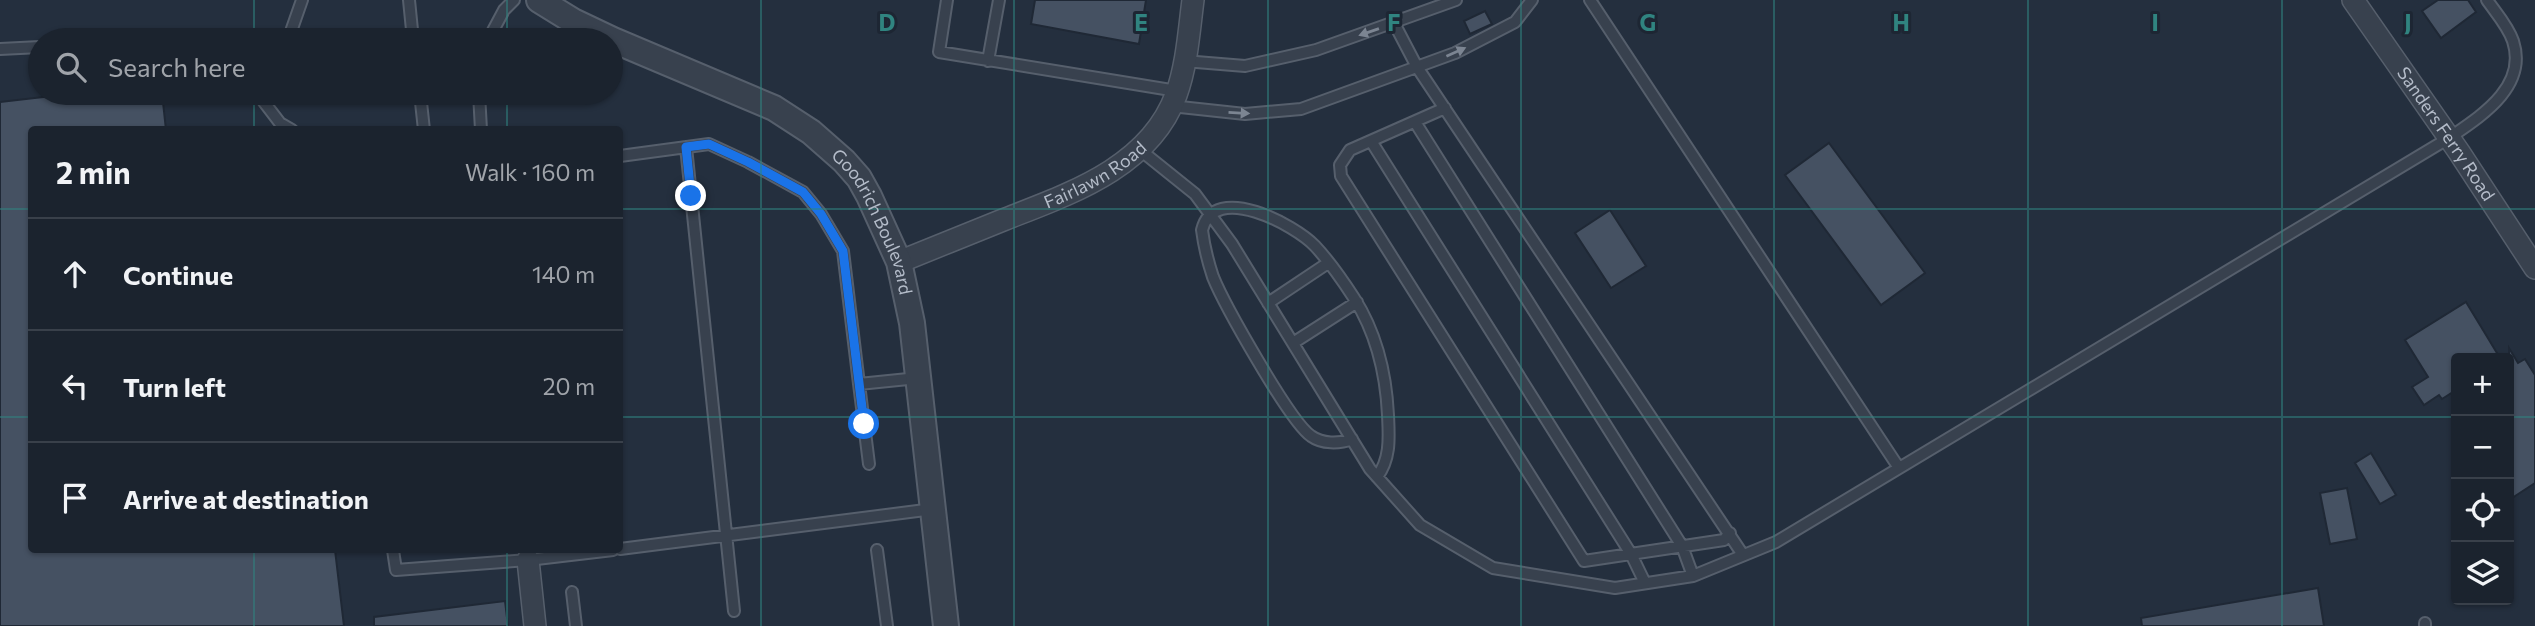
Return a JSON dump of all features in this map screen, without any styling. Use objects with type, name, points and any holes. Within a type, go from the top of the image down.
[{"type":"street","name":"Goodrich Boulevard","points":[[539,0],[588,28]]},
{"type":"street","name":"Fairlawn Road","points":[[899,262],[1067,195],[1105,175],[1139,149],[1154,133],[1174,99],[1184,61],[1193,0]]},
{"type":"street","name":"Sanders Ferry Road","points":[[2353,0],[2535,268]]},
{"type":"street","name":"Goodrich Boulevard","points":[[623,44],[774,108],[811,132],[844,161],[859,178],[869,196],[899,262],[912,323],[946,626]]},
{"type":"street","points":[[528,560],[535,626]]},
{"type":"lane","points":[[292,28],[302,0]]},
{"type":"lane","points":[[408,0],[412,28]]},
{"type":"lane","points":[[494,28],[504,10],[514,0]]},
{"type":"lane","points":[[947,0],[939,52],[1245,114],[1301,109],[1455,53],[1515,22],[1532,0]]},
{"type":"lane","points":[[988,61],[999,0]]},
{"type":"lane","points":[[1184,61],[1245,66],[1316,50],[1456,0]]},
{"type":"lane","points":[[1590,0],[1899,468]]},
{"type":"lane","points":[[1139,149],[1195,194],[1232,244],[1377,477],[1420,525],[1493,569],[1615,588],[1693,576],[1776,542],[2449,138],[2485,112],[2501,97],[2512,79],[2516,58],[2514,43],[2487,0]]},
{"type":"lane","points":[[1394,23],[1418,67],[1743,555]]},
{"type":"lane","points":[[0,49],[28,48]]},
{"type":"lane","points":[[267,105],[286,126]]},
{"type":"lane","points":[[421,105],[424,126]]},
{"type":"lane","points":[[480,105],[481,126]]},
{"type":"lane","points":[[1445,108],[1350,150],[1340,165],[1341,176],[1584,561],[1588,583]]},
{"type":"lane","points":[[1415,122],[1682,546],[1693,576]]},
{"type":"lane","points":[[1371,141],[1631,554],[1645,583]]},
{"type":"lane","points":[[623,156],[709,144],[803,192],[821,214],[843,251],[869,464]]},
{"type":"lane","points":[[686,147],[734,611]]},
{"type":"lane","points":[[1352,439],[1340,442],[1321,441],[1309,435],[1290,411],[1230,311],[1213,277],[1202,230],[1210,215],[1224,208],[1251,209],[1282,224],[1314,245],[1357,302],[1377,342],[1387,390],[1389,450],[1383,469],[1377,477]]},
{"type":"lane","points":[[1268,303],[1328,263]]},
{"type":"lane","points":[[1293,344],[1357,302]]},
{"type":"lane","points":[[859,384],[919,378]]},
{"type":"lane","points":[[623,549],[933,509]]},
{"type":"lane","points":[[1584,561],[1724,540],[1730,533]]},
{"type":"lane","points":[[877,550],[887,626]]},
{"type":"lane","points":[[393,553],[396,570],[587,553]]},
{"type":"lane","points":[[572,592],[576,626]]},
{"type":"building","points":[[1035,0],[1146,0],[1139,44],[1031,24]]},
{"type":"building","points":[[2438,0],[2468,0],[2476,12],[2441,38],[2422,11]]},
{"type":"building","points":[[1485,11],[1492,24],[1470,34],[1464,21]]},
{"type":"building","points":[[28,99],[28,105],[163,105],[166,126],[28,126],[28,553],[335,553],[344,626],[0,626],[0,102]]},
{"type":"building","points":[[1829,143],[1925,273],[1881,305],[1785,175]]},
{"type":"building","points":[[1610,210],[1646,266],[1611,288],[1575,233]]},
{"type":"building","points":[[2466,302],[2497,353],[2451,353],[2451,393],[2442,399],[2439,395],[2424,405],[2412,387],[2428,377],[2405,340]]},
{"type":"building","points":[[2514,356],[2518,363],[2525,359],[2535,375],[2535,483],[2514,497]]},
{"type":"building","points":[[2371,453],[2396,495],[2380,504],[2355,463]]},
{"type":"building","points":[[2347,488],[2357,539],[2330,544],[2320,493]]},
{"type":"building","points":[[2318,588],[2324,626],[2142,626],[2141,618]]},
{"type":"building","points":[[505,601],[508,626],[374,626],[374,617]]},
{"type":"route","points":[[691,196],[686,147],[709,144],[803,192],[821,214],[843,251],[864,424]]}]
